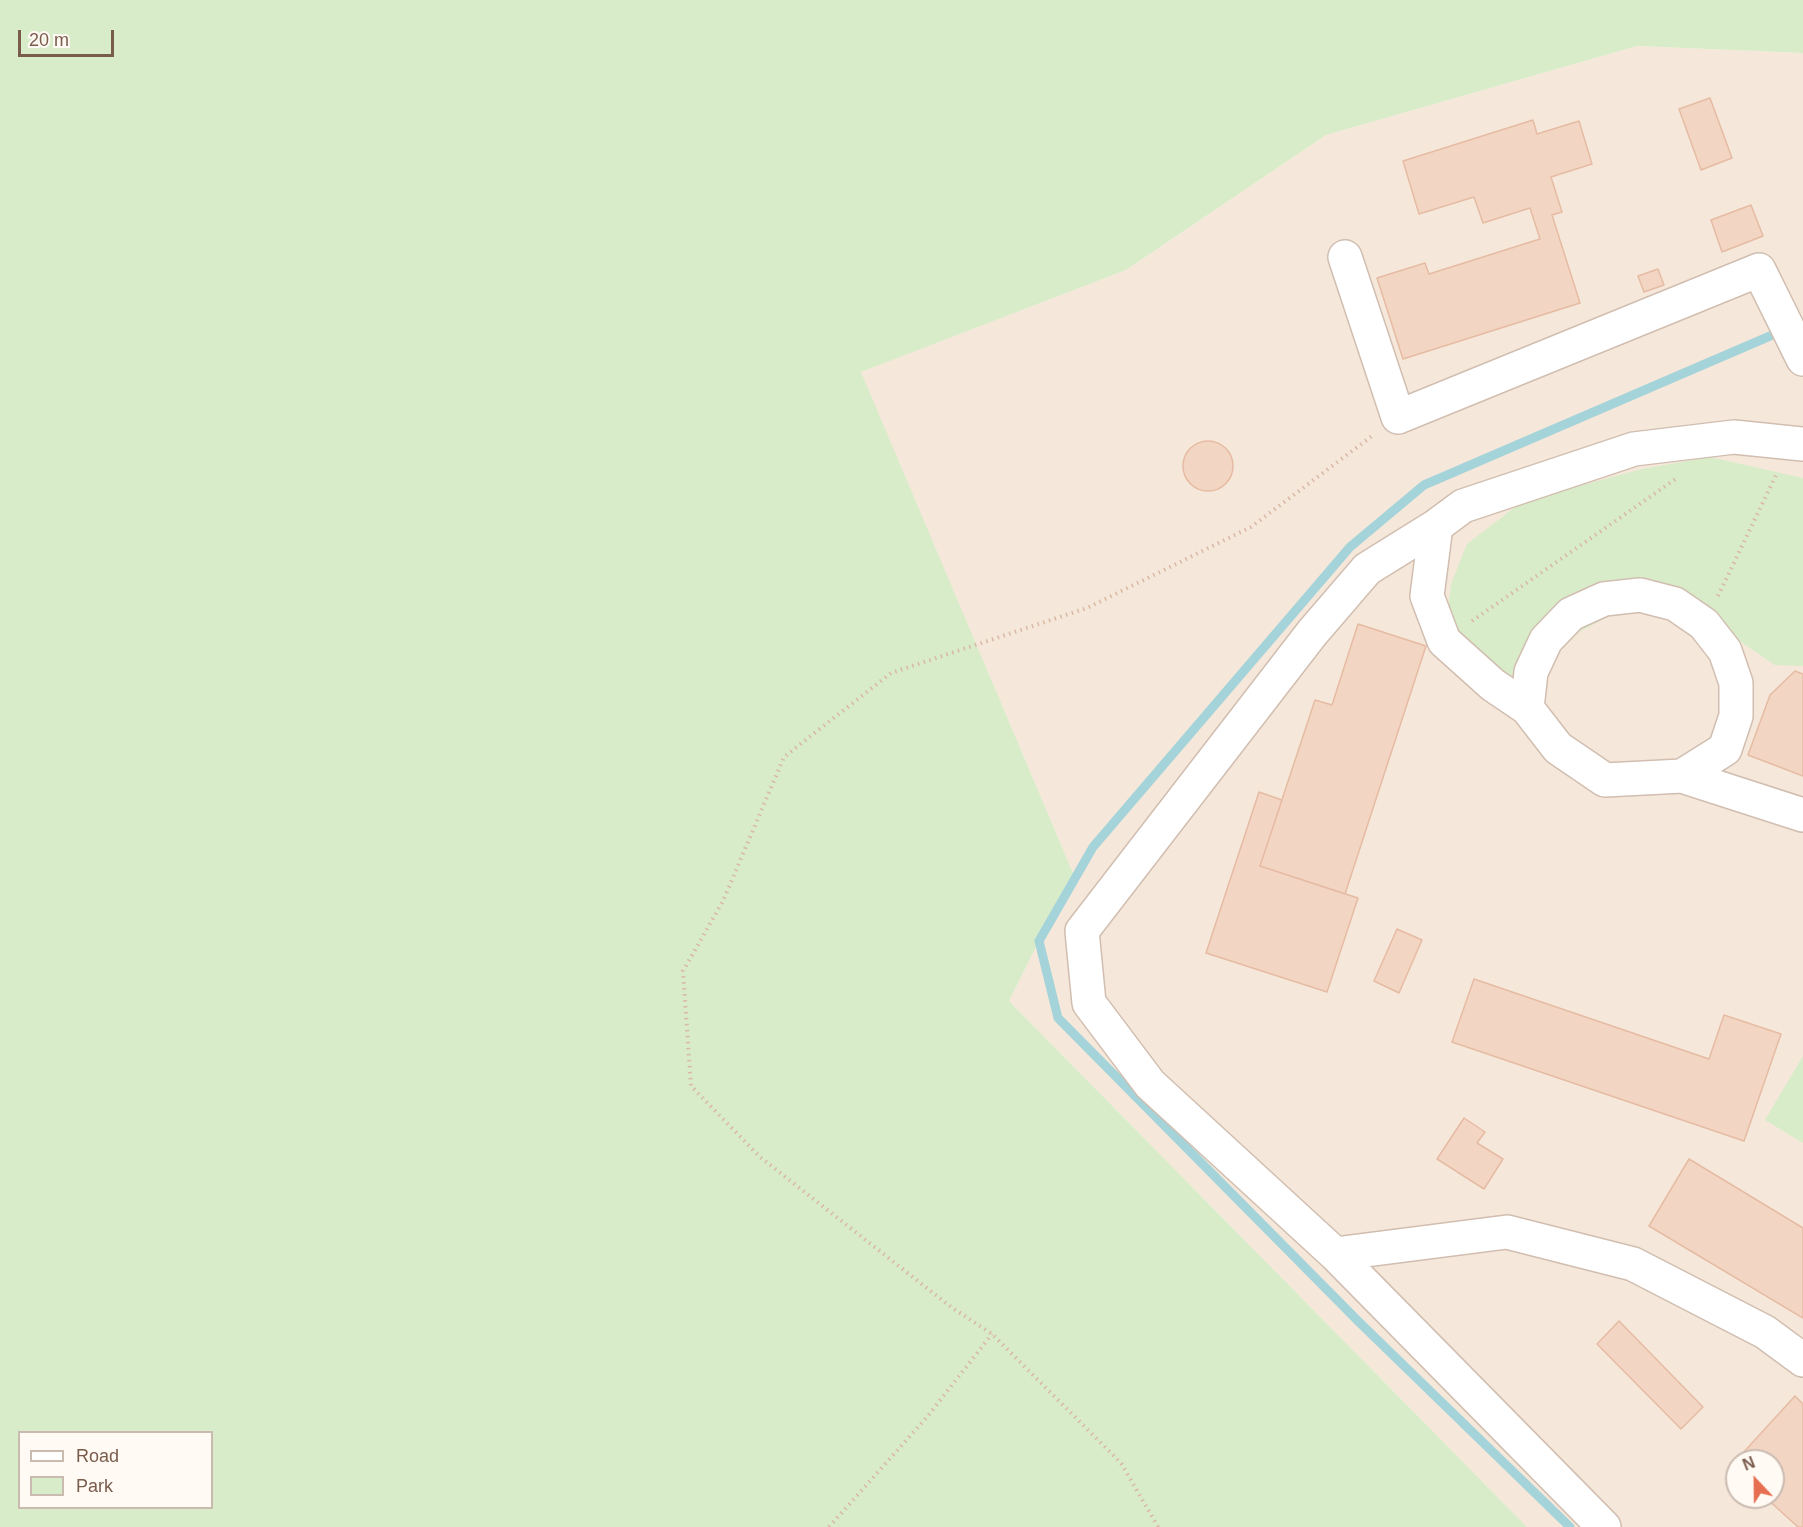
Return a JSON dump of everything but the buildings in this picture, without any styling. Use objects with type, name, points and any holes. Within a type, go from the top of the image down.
[{"type":"street","points":[[1345,257],[1398,417],[1759,270],[1802,356]]},
{"type":"street","points":[[1604,1527],[1335,1254],[1150,1084],[1089,1003],[1082,931],[1312,633],[1368,569],[1463,506],[1634,449],[1734,437],[1797,443]]},
{"type":"street","points":[[1436,526],[1427,596],[1444,641],[1493,685],[1527,708],[1558,748],[1605,780],[1682,776],[1803,815]]},
{"type":"street","points":[[1527,708],[1531,672],[1546,640],[1571,614],[1604,599],[1640,595],[1675,604],[1704,624],[1725,651],[1736,683],[1736,716],[1725,748],[1682,776]]},
{"type":"street","points":[[1335,1254],[1507,1232],[1633,1264],[1765,1332],[1803,1360]]},
{"type":"path","points":[[1158,1527],[1121,1463],[992,1334],[951,1307],[760,1157],[691,1086],[683,971],[723,901],[784,757],[891,673],[1087,608],[1251,527],[1398,417]]},
{"type":"path","points":[[1704,624],[1797,443]]},
{"type":"path","points":[[1444,641],[1686,471]]},
{"type":"path","points":[[828,1527],[927,1417],[992,1334]]},
{"type":"shaded area","points":[[1637,46],[1803,53],[1803,1527],[1527,1527],[1009,1001],[1073,873],[860,372],[1126,270],[1326,135]]},
{"type":"green space","points":[[0,0],[1803,0],[1803,53],[1637,46],[1326,135],[1126,270],[861,372],[1073,873],[1009,1001],[1527,1527],[0,1527]]},
{"type":"green space","points":[[1710,457],[1803,478],[1803,666],[1775,665],[1735,638],[1631,605],[1579,632],[1533,679],[1493,685],[1444,641],[1451,584],[1467,544],[1523,501],[1642,469]]},
{"type":"green space","points":[[1803,1056],[1803,1143],[1765,1120]]},
{"type":"waterway","points":[[1570,1527],[1359,1322],[1058,1018],[1039,941],[1093,847],[1350,547],[1424,485],[1784,330]]}]
